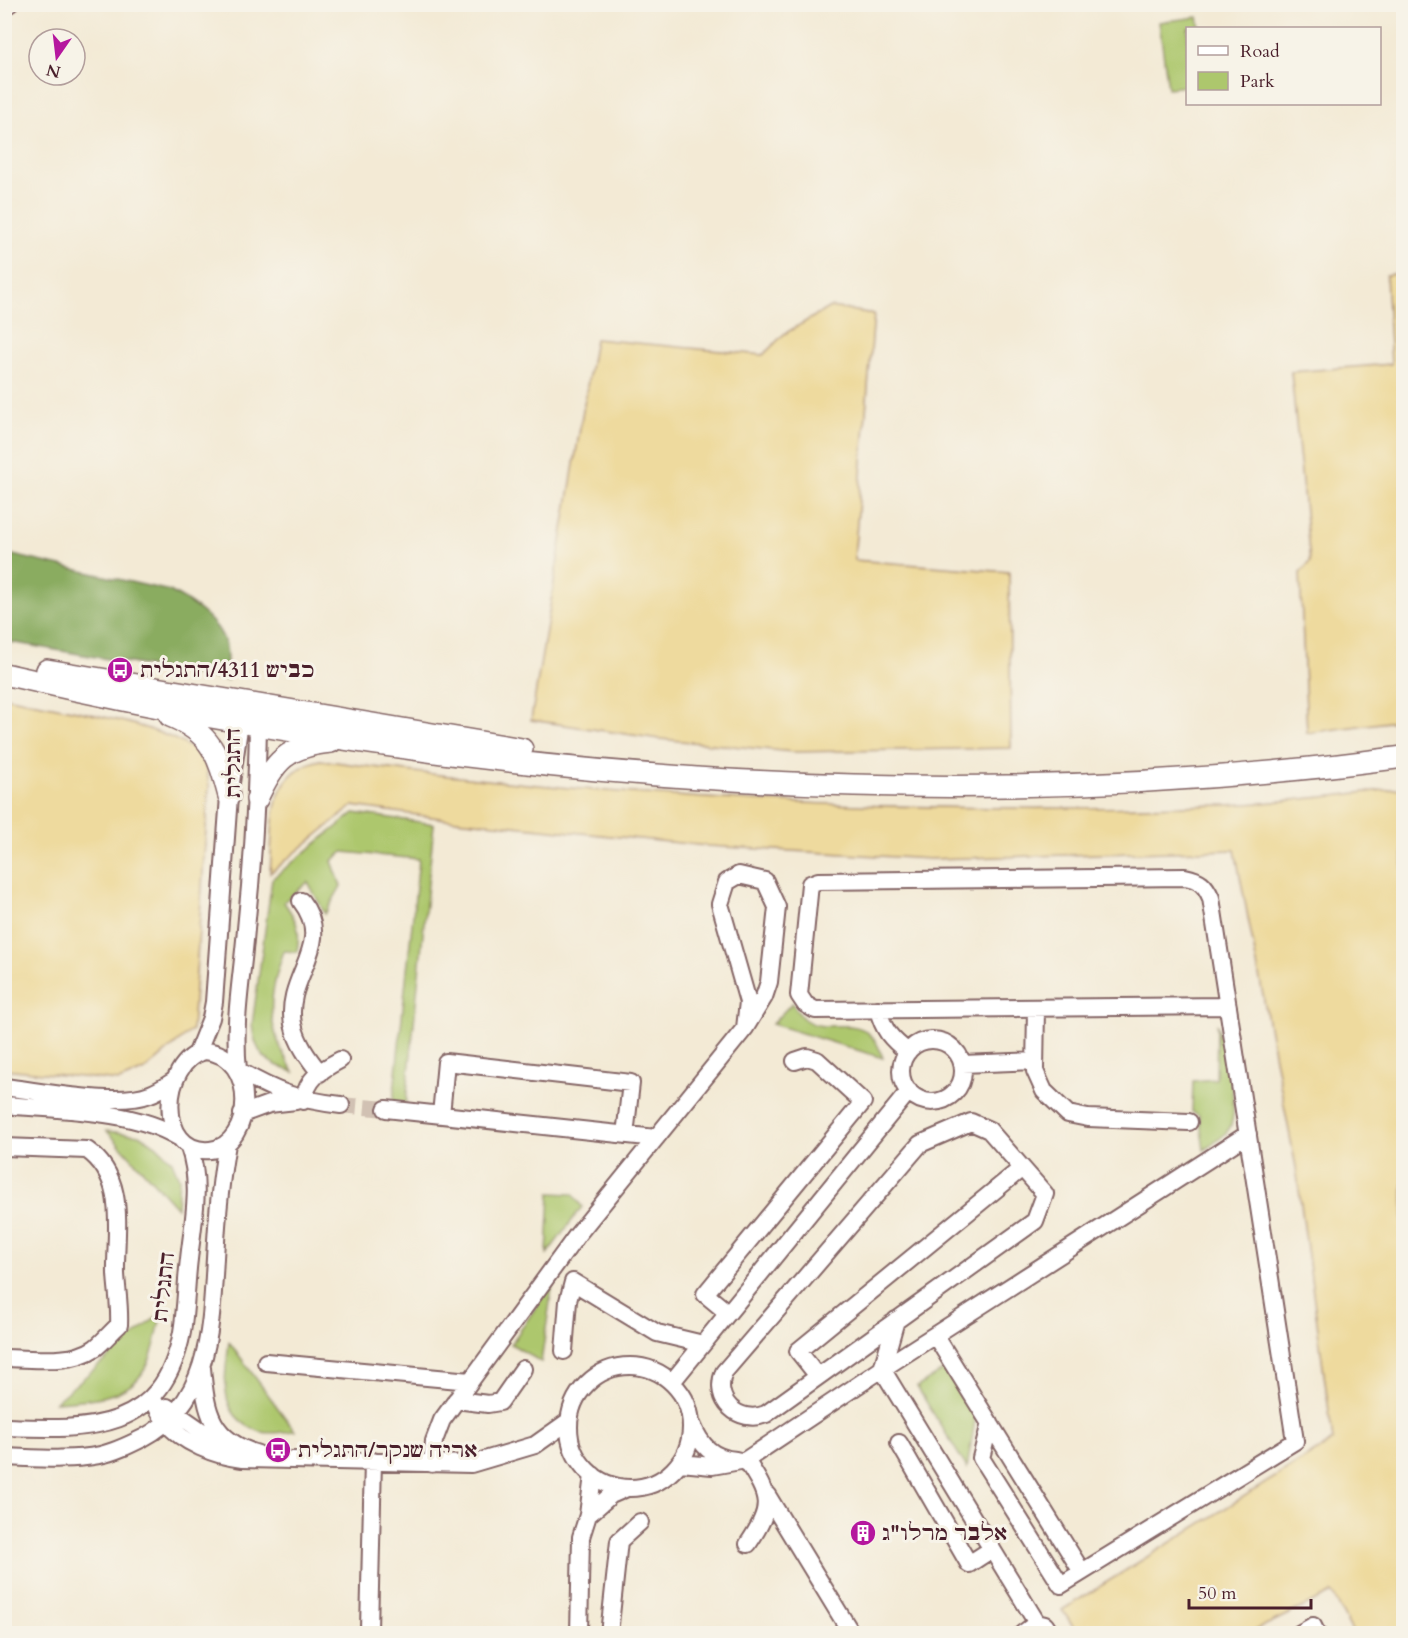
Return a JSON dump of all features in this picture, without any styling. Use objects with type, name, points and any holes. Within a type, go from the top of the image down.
[{"type":"main road","points":[[4,663],[355,741],[475,758],[740,780],[904,787],[1089,784],[1242,774],[1404,757]]},
{"type":"main road","points":[[4,674],[142,704],[478,742],[740,780]]},
{"type":"main road","points":[[142,704],[192,727],[205,737],[216,754],[229,796]]},
{"type":"main road","points":[[256,799],[272,767],[286,754],[315,744],[355,741]]},
{"type":"street","points":[[4,6],[9,4]]},
{"type":"street","name":"התגלית","points":[[197,1053],[211,1018],[214,1002],[229,796],[250,717]]},
{"type":"street","name":"התגלית","points":[[238,1070],[235,1023],[246,931],[256,799],[250,717]]},
{"type":"street","points":[[432,1464],[436,1432],[456,1400],[578,1234],[746,1028],[764,997],[769,982],[777,907],[774,895],[765,881],[739,875],[727,882],[720,904],[748,1002],[746,1028]]},
{"type":"street","points":[[990,1424],[981,1458],[1061,1585],[1295,1441],[1248,1134],[1228,1006],[1211,898],[1207,887],[1199,880],[1185,877],[819,881],[810,884],[807,891],[799,995],[815,1010],[1228,1006]]},
{"type":"street","points":[[301,901],[311,913],[315,927],[314,939],[293,995],[293,1024],[304,1052],[320,1073]]},
{"type":"street","points":[[1036,1008],[1035,1071],[1044,1091],[1068,1114],[1088,1118],[1189,1122]]},
{"type":"street","points":[[878,1009],[882,1025],[891,1039],[908,1052]]},
{"type":"street","points":[[924,1041],[943,1043],[952,1048],[962,1064],[960,1085],[944,1100],[923,1101],[909,1091],[902,1080],[901,1071],[908,1052],[924,1041]]},
{"type":"street","points":[[4,1457],[66,1458],[104,1454],[133,1443],[171,1418],[191,1392],[202,1368],[211,1329],[218,1212],[227,1144],[242,1114],[244,1091],[238,1070],[232,1061],[217,1052],[197,1053],[188,1059],[175,1080],[171,1111],[183,1142]]},
{"type":"street","points":[[728,1313],[705,1294],[863,1102],[817,1060],[807,1057],[795,1061]]},
{"type":"street","points":[[303,1101],[306,1086],[320,1073],[340,1060]]},
{"type":"street","points":[[962,1064],[1035,1061]]},
{"type":"street","points":[[441,1115],[446,1062],[631,1083],[625,1135]]},
{"type":"street","points":[[238,1070],[279,1093],[303,1101]]},
{"type":"street","points":[[4,1087],[99,1098],[134,1098],[150,1095],[175,1080]]},
{"type":"street","points":[[672,1382],[909,1091]]},
{"type":"street","points":[[242,1114],[269,1104],[303,1101],[340,1105]]},
{"type":"street","points":[[4,1105],[121,1118],[164,1128],[183,1142],[209,1150],[227,1144]]},
{"type":"street","points":[[386,1109],[656,1138]]},
{"type":"street","points":[[971,1122],[988,1130],[1045,1194],[1043,1204],[1035,1221],[896,1320],[766,1414],[756,1418],[744,1418],[721,1394],[720,1382],[724,1372],[920,1144],[971,1122]]},
{"type":"street","points":[[681,1463],[712,1466],[746,1460],[882,1369],[1248,1134]]},
{"type":"street","name":"התגלית","points":[[4,1427],[88,1427],[130,1415],[152,1397],[173,1358],[183,1322],[196,1195],[194,1165],[183,1142]]},
{"type":"street","points":[[4,1147],[87,1150],[105,1169],[112,1185],[119,1219],[116,1275],[120,1305],[119,1325],[95,1348],[76,1357],[4,1358]]},
{"type":"street","points":[[818,1376],[798,1351],[1022,1168]]},
{"type":"street","points":[[564,1351],[568,1301],[573,1281],[657,1333],[702,1344]]},
{"type":"street","points":[[896,1320],[882,1369],[992,1549],[1044,1628],[1022,1634]]},
{"type":"street","points":[[935,1335],[1082,1572]]},
{"type":"street","points":[[266,1362],[470,1381]]},
{"type":"street","points":[[692,1424],[690,1444],[681,1463],[657,1482],[648,1486],[627,1488],[609,1484],[592,1475],[574,1451],[569,1421],[574,1403],[584,1387],[598,1375],[615,1367],[634,1366],[652,1369],[681,1391],[689,1407],[692,1424],[700,1443],[711,1453],[727,1459],[746,1460]]},
{"type":"street","points":[[202,1368],[205,1396],[212,1420],[233,1446]]},
{"type":"street","points":[[456,1400],[488,1404],[500,1402],[523,1369]]},
{"type":"street","points":[[152,1397],[198,1446],[213,1453],[242,1459],[432,1464],[484,1462],[535,1445],[569,1421]]},
{"type":"street","points":[[171,1418],[233,1446],[270,1458]]},
{"type":"street","points":[[899,1443],[969,1564],[992,1549]]},
{"type":"street","points":[[535,1445],[574,1451]]},
{"type":"street","points":[[746,1460],[850,1631],[846,1634]]},
{"type":"street","points":[[369,1629],[373,1461]]},
{"type":"street","points":[[579,1634],[581,1537],[588,1515],[592,1475]]},
{"type":"street","points":[[588,1515],[612,1495],[627,1488]]},
{"type":"street","points":[[748,1544],[768,1509],[767,1496]]},
{"type":"street","points":[[609,1634],[619,1541],[640,1522]]},
{"type":"street","points":[[1299,1634],[1313,1626],[1317,1634]]},
{"type":"green space","points":[[1198,17],[1200,27],[1186,27],[1186,86],[1168,88],[1159,22]]},
{"type":"green space","points":[[4,553],[170,591],[196,607],[218,629],[226,647],[227,680],[5,641]]},
{"type":"green space","points":[[354,813],[434,824],[406,1103],[393,1101],[419,859],[343,852],[332,861],[341,886],[325,914],[308,882],[284,902],[297,925],[298,944],[297,952],[284,951],[274,984],[272,1013],[278,1041],[294,1072],[269,1061],[259,1051],[252,1025],[272,879]]},
{"type":"green space","points":[[792,1003],[804,1019],[814,1024],[857,1027],[867,1032],[876,1042],[883,1058],[772,1024]]},
{"type":"green space","points":[[1217,1024],[1230,1078],[1232,1119],[1227,1132],[1204,1150],[1199,1115],[1192,1112],[1193,1081],[1216,1079]]},
{"type":"green space","points":[[107,1131],[140,1135],[156,1145],[172,1161],[179,1178],[177,1208]]},
{"type":"green space","points":[[550,1193],[573,1194],[582,1207],[547,1254]]},
{"type":"green space","points":[[553,1282],[541,1362],[511,1344]]},
{"type":"green space","points":[[161,1313],[150,1359],[142,1374],[131,1385],[101,1397],[55,1402]]},
{"type":"green space","points":[[229,1342],[295,1431],[276,1433],[258,1431],[235,1415],[226,1394]]},
{"type":"green space","points":[[947,1368],[976,1414],[967,1468],[917,1387]]},
{"type":"sand","points":[[1403,273],[1403,720],[1307,733],[1300,573],[1310,562],[1291,372],[1391,364],[1386,275]]},
{"type":"sand","points":[[830,307],[874,314],[854,560],[1009,572],[1011,748],[793,752],[660,739],[531,720],[595,339],[763,355],[784,334]]},
{"type":"sand","points":[[5,697],[142,727],[190,748],[203,760],[205,766],[209,786],[192,1030],[145,1070],[119,1081],[5,1069]]},
{"type":"sand","points":[[320,760],[545,786],[771,802],[885,806],[1111,808],[1224,805],[1403,788],[1403,1633],[1353,1633],[1332,1593],[1249,1633],[1078,1633],[1062,1610],[1333,1441],[1296,1167],[1235,850],[930,859],[708,846],[446,819],[353,806],[270,873],[273,820],[281,789],[302,767]]},
{"type":"tunnel","points":[[341,1105],[386,1109]]},
{"type":"place","name":"כביש 4311/התגלית","points":[[120,670]]},
{"type":"place","name":"אריה שנקר/התגלית","points":[[278,1450]]},
{"type":"place","name":"אלבר מרלו\"ג","points":[[863,1533]]}]
